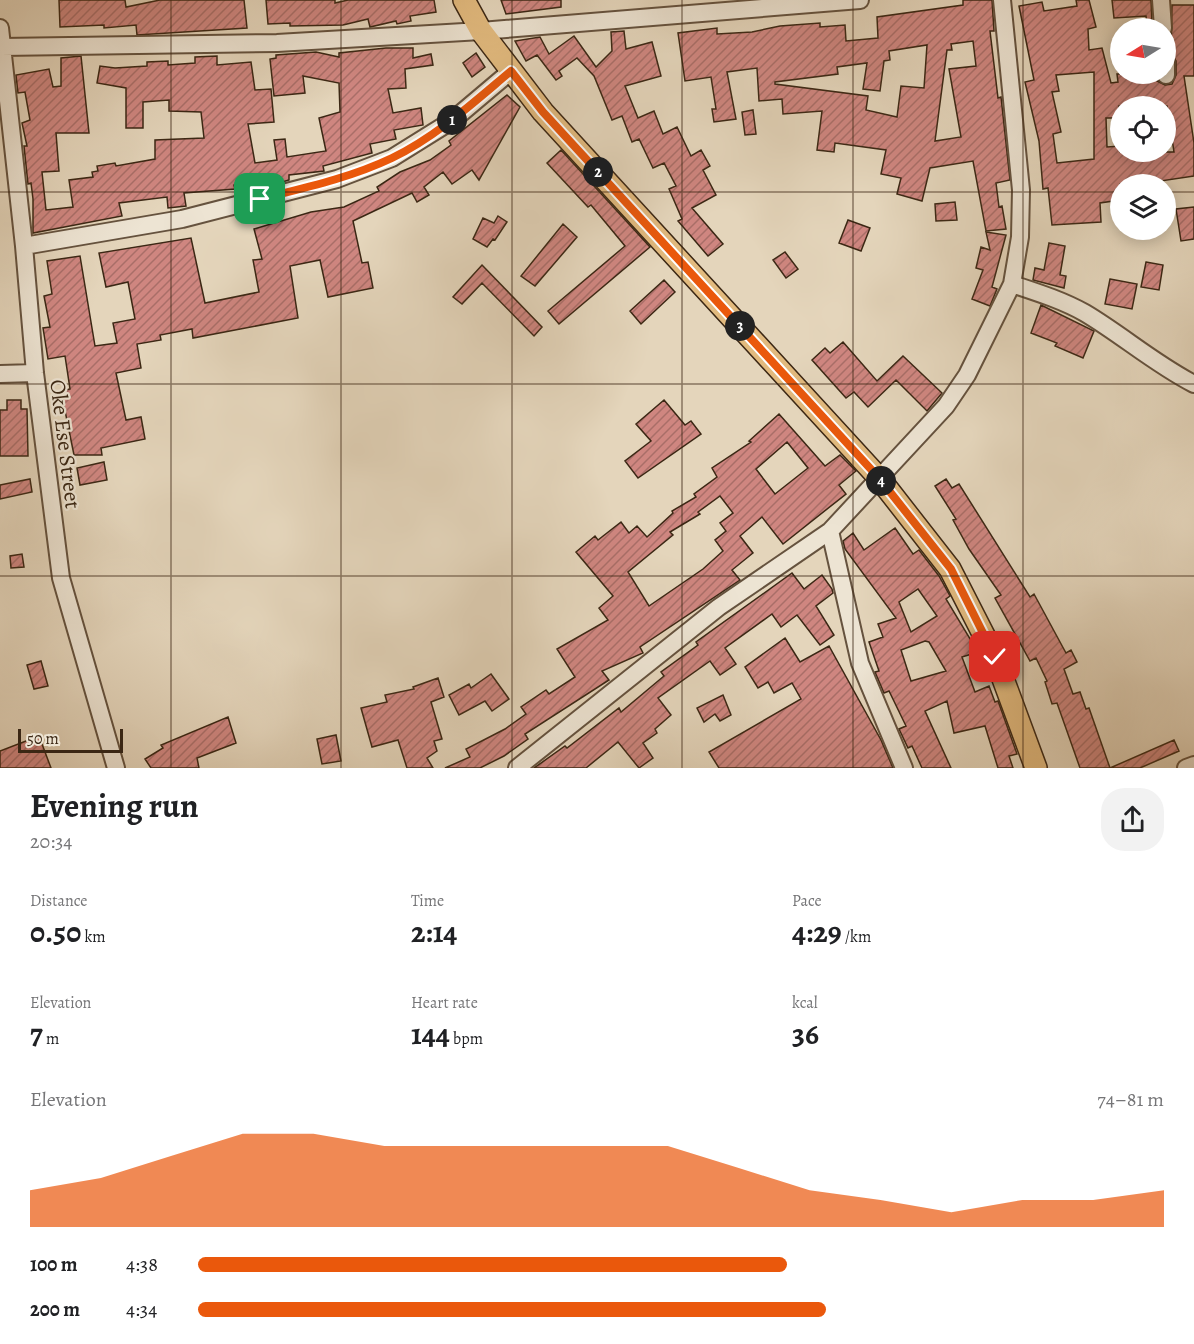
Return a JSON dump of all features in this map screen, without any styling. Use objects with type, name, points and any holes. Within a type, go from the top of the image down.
[{"type":"main road","points":[[464,0],[481,31],[543,112],[879,478],[951,569],[978,619],[1010,692],[1036,768]]},
{"type":"street","points":[[2,47],[277,43],[481,31],[860,0]]},
{"type":"street","points":[[517,768],[719,608],[830,531],[946,406],[967,375],[1012,284],[1020,237],[1021,190],[1002,0]]},
{"type":"street","points":[[1161,0],[1162,18]]},
{"type":"street","name":"Oke Ese Street","points":[[0,28],[24,246],[35,373],[61,578],[116,768]]},
{"type":"street","points":[[24,246],[182,219],[337,179],[392,158],[453,120],[514,74]]},
{"type":"street","points":[[1012,284],[1038,292],[1084,313],[1173,373],[1194,384]]},
{"type":"street","points":[[0,374],[35,373]]},
{"type":"street","points":[[830,531],[860,663],[904,768]]},
{"type":"street","points":[[1186,768],[1194,765]]},
{"type":"building","points":[[59,0],[125,0],[126,7],[160,0],[244,0],[247,28],[137,35],[136,25],[104,28],[104,25],[60,27]]},
{"type":"building","points":[[266,0],[335,0],[335,3],[348,0],[434,0],[436,12],[410,16],[411,21],[397,24],[396,21],[370,27],[368,19],[343,25],[290,26],[290,23],[268,24]]},
{"type":"building","points":[[501,0],[561,0],[561,7],[506,14]]},
{"type":"building","points":[[963,0],[992,0],[994,31],[990,31],[998,98],[1001,97],[1010,180],[996,183],[999,207],[1002,206],[1006,229],[986,231],[973,161],[930,168],[922,201],[897,194],[901,178],[881,174],[886,150],[835,143],[834,152],[817,150],[822,111],[783,114],[782,99],[759,101],[757,68],[727,72],[736,119],[714,122],[712,109],[716,109],[711,77],[685,81],[678,33],[717,28],[717,34],[752,32],[780,26],[820,23],[820,27],[845,25],[846,41],[878,38],[877,17],[963,5]],"holes":[[[973,41],[976,66],[949,69],[961,137],[935,141],[947,50],[952,50],[951,44]],[[927,45],[924,88],[901,86],[897,117],[866,110],[868,96],[775,84],[775,82],[838,74],[837,67],[867,63],[863,89],[880,91],[884,61],[890,60],[889,51]]]},
{"type":"building","points":[[1076,0],[1089,0],[1096,27],[1088,29],[1089,50],[1102,48],[1110,84],[1165,85],[1176,84],[1176,18],[1172,18],[1172,5],[1194,5],[1194,76],[1184,76],[1194,143],[1194,176],[1176,179],[1176,174],[1110,174],[1110,202],[1100,203],[1101,222],[1052,225],[1048,188],[1043,189],[1039,141],[1025,82],[1034,80],[1019,6],[1042,2],[1044,11],[1077,6]],"holes":[[[1094,72],[1094,159],[1057,163],[1053,134],[1061,132],[1052,92],[1059,91],[1056,75]]]},
{"type":"building","points":[[1112,0],[1151,0],[1152,18],[1146,18],[1146,16],[1114,18]]},
{"type":"building","points":[[624,31],[626,49],[652,42],[661,76],[625,86],[638,118],[654,111],[663,134],[677,127],[691,156],[701,150],[710,166],[703,170],[716,195],[692,208],[723,244],[708,256],[678,221],[682,219],[669,189],[676,186],[664,163],[653,168],[639,139],[632,142],[622,116],[612,120],[594,76],[577,58],[559,71],[562,76],[556,80],[537,55],[526,61],[515,41],[540,37],[549,54],[574,36],[596,67],[612,51],[611,32]]},
{"type":"building","points":[[386,48],[413,48],[413,58],[431,54],[433,65],[405,69],[406,88],[388,89],[393,113],[421,108],[423,125],[394,130],[396,139],[370,144],[372,153],[323,166],[324,171],[289,175],[289,180],[279,183],[279,176],[268,177],[269,180],[234,185],[235,189],[184,193],[186,206],[168,208],[167,197],[119,203],[122,216],[33,233],[33,199],[31,183],[28,184],[24,146],[27,146],[22,123],[30,120],[25,92],[18,93],[16,75],[49,69],[53,87],[61,86],[61,58],[81,56],[89,133],[56,133],[59,171],[42,172],[46,210],[73,207],[69,180],[93,177],[92,172],[98,171],[97,166],[115,163],[116,166],[155,159],[155,140],[204,138],[201,112],[169,111],[169,100],[143,102],[143,128],[126,128],[126,88],[97,83],[100,66],[115,68],[147,66],[147,62],[168,61],[168,65],[195,63],[195,57],[217,56],[217,65],[251,62],[255,90],[271,89],[274,122],[248,124],[255,163],[277,160],[274,140],[285,139],[287,157],[326,151],[319,118],[340,112],[339,83],[303,76],[305,93],[274,96],[270,59],[276,58],[276,55],[316,52],[339,57],[339,53]]},
{"type":"building","points":[[476,53],[485,67],[472,77],[463,63]]},
{"type":"building","points":[[507,95],[520,107],[479,180],[472,170],[452,184],[443,172],[424,187],[429,195],[417,202],[412,193],[353,221],[362,263],[368,262],[373,288],[328,297],[320,260],[290,266],[298,318],[193,338],[192,329],[160,335],[161,340],[137,344],[141,368],[116,373],[126,420],[141,417],[145,439],[101,448],[102,455],[74,455],[61,391],[70,389],[65,356],[48,359],[43,328],[50,327],[44,296],[52,294],[47,261],[80,256],[95,346],[117,343],[113,323],[135,319],[128,282],[106,287],[99,253],[191,238],[205,303],[259,292],[253,260],[262,259],[254,229],[311,212],[344,207],[379,191],[377,187],[400,172],[430,160],[451,145],[449,141]]},
{"type":"building","points":[[753,110],[756,134],[745,135],[742,112]]},
{"type":"building","points":[[561,150],[650,247],[559,324],[548,311],[625,246],[591,205],[588,207],[547,163]]},
{"type":"building","points":[[955,202],[957,220],[936,221],[935,204]]},
{"type":"building","points":[[1194,207],[1194,239],[1181,241],[1176,209]]},
{"type":"building","points":[[498,216],[507,222],[495,240],[493,239],[487,247],[473,239],[483,218],[494,223]]},
{"type":"building","points":[[848,220],[870,228],[861,251],[839,243]]},
{"type":"building","points":[[563,224],[577,237],[535,286],[521,276]]},
{"type":"building","points":[[986,232],[1006,235],[992,287],[997,289],[990,306],[972,299],[983,270],[976,268],[981,247],[990,250]]},
{"type":"building","points":[[1049,243],[1065,246],[1060,275],[1066,276],[1064,288],[1033,280],[1035,268],[1044,270]]},
{"type":"building","points":[[785,252],[798,269],[786,278],[773,260]]},
{"type":"building","points":[[1146,262],[1163,265],[1159,290],[1141,287]]},
{"type":"building","points":[[482,265],[542,327],[534,336],[482,283],[462,304],[453,297]]},
{"type":"building","points":[[1110,279],[1137,284],[1132,309],[1105,304]]},
{"type":"building","points":[[664,280],[675,292],[641,324],[630,311]]},
{"type":"building","points":[[1041,305],[1094,331],[1083,358],[1055,346],[1057,343],[1031,333]]},
{"type":"building","points":[[843,342],[877,381],[903,356],[942,393],[927,411],[896,380],[868,407],[854,392],[846,398],[812,360],[825,348],[830,353]]},
{"type":"building","points":[[7,400],[21,400],[21,409],[27,409],[28,456],[0,456],[0,410],[7,410]]},
{"type":"building","points":[[664,400],[685,425],[691,421],[701,434],[638,478],[625,461],[651,441],[636,424]]},
{"type":"building","points":[[779,414],[825,466],[840,455],[856,471],[839,485],[846,494],[783,544],[762,517],[740,536],[753,553],[732,570],[740,580],[640,647],[643,653],[602,671],[609,680],[525,734],[528,739],[504,756],[480,768],[445,768],[470,757],[466,749],[505,729],[526,714],[521,707],[546,690],[549,694],[575,677],[557,649],[608,620],[599,608],[613,596],[576,552],[595,536],[598,540],[621,522],[629,533],[637,526],[647,537],[673,513],[672,511],[696,497],[694,494],[717,477],[712,468],[751,442],[749,441]],"holes":[[[787,442],[808,468],[775,494],[756,469]],[[720,496],[733,513],[720,523],[726,531],[715,540],[723,551],[703,569],[649,606],[628,572],[673,535],[670,532],[700,514],[698,512]]]},
{"type":"building","points":[[104,462],[107,480],[80,485],[77,468]]},
{"type":"building","points":[[30,479],[32,492],[0,499],[0,485]]},
{"type":"building","points":[[946,479],[952,488],[959,484],[1030,597],[1034,594],[1066,653],[1071,650],[1077,662],[1064,669],[1073,694],[1080,692],[1086,709],[1089,708],[1110,768],[1080,768],[1057,703],[1052,704],[1045,682],[1047,681],[1036,658],[1030,661],[995,598],[1001,595],[969,549],[953,520],[956,519],[935,486]]},
{"type":"building","points":[[895,528],[913,554],[919,550],[939,576],[950,596],[946,599],[978,652],[962,657],[975,692],[989,686],[995,702],[998,701],[1017,754],[1009,756],[1013,768],[998,768],[985,726],[954,733],[947,701],[925,711],[951,768],[922,768],[912,746],[908,748],[899,729],[906,726],[889,691],[884,693],[875,672],[879,671],[869,642],[883,637],[878,624],[896,618],[845,549],[843,541],[853,533],[864,550]],"holes":[[[918,589],[937,616],[911,632],[899,602]],[[925,641],[929,642],[946,671],[911,681],[901,650]]]},
{"type":"building","points":[[22,554],[24,567],[11,568],[10,556]]},
{"type":"building","points":[[792,573],[804,589],[822,575],[832,589],[833,593],[816,606],[834,635],[820,645],[797,615],[781,627],[772,614],[725,648],[736,664],[720,675],[710,661],[658,698],[671,715],[655,729],[657,733],[643,743],[653,758],[639,768],[618,742],[586,768],[534,768],[565,746],[567,748],[619,708],[621,712],[664,676],[661,672],[698,645],[696,642]]},
{"type":"building","points":[[785,638],[800,662],[829,646],[881,740],[893,768],[719,768],[709,752],[801,699],[792,683],[774,693],[768,682],[758,688],[745,667]]},
{"type":"building","points":[[41,661],[48,686],[34,689],[27,665]]},
{"type":"building","points":[[491,674],[509,699],[492,711],[485,701],[459,715],[449,695],[469,684],[471,688]]},
{"type":"building","points":[[438,678],[444,697],[431,702],[442,739],[434,741],[437,751],[427,758],[433,768],[407,768],[398,740],[372,747],[361,708],[387,702],[385,695],[414,689],[413,687]]},
{"type":"building","points":[[723,695],[731,715],[720,721],[715,714],[704,722],[697,708]]},
{"type":"building","points":[[228,717],[236,743],[197,758],[199,768],[151,768],[145,759],[163,748],[161,745]]},
{"type":"building","points":[[336,735],[341,761],[322,764],[317,739]]},
{"type":"building","points":[[39,736],[51,768],[0,768],[0,751]]},
{"type":"building","points":[[1174,740],[1179,751],[1140,768],[1110,768]]},
{"type":"route","points":[[260,199],[337,179],[392,158],[453,120],[511,71],[543,112],[879,478],[951,569],[995,657]]}]
